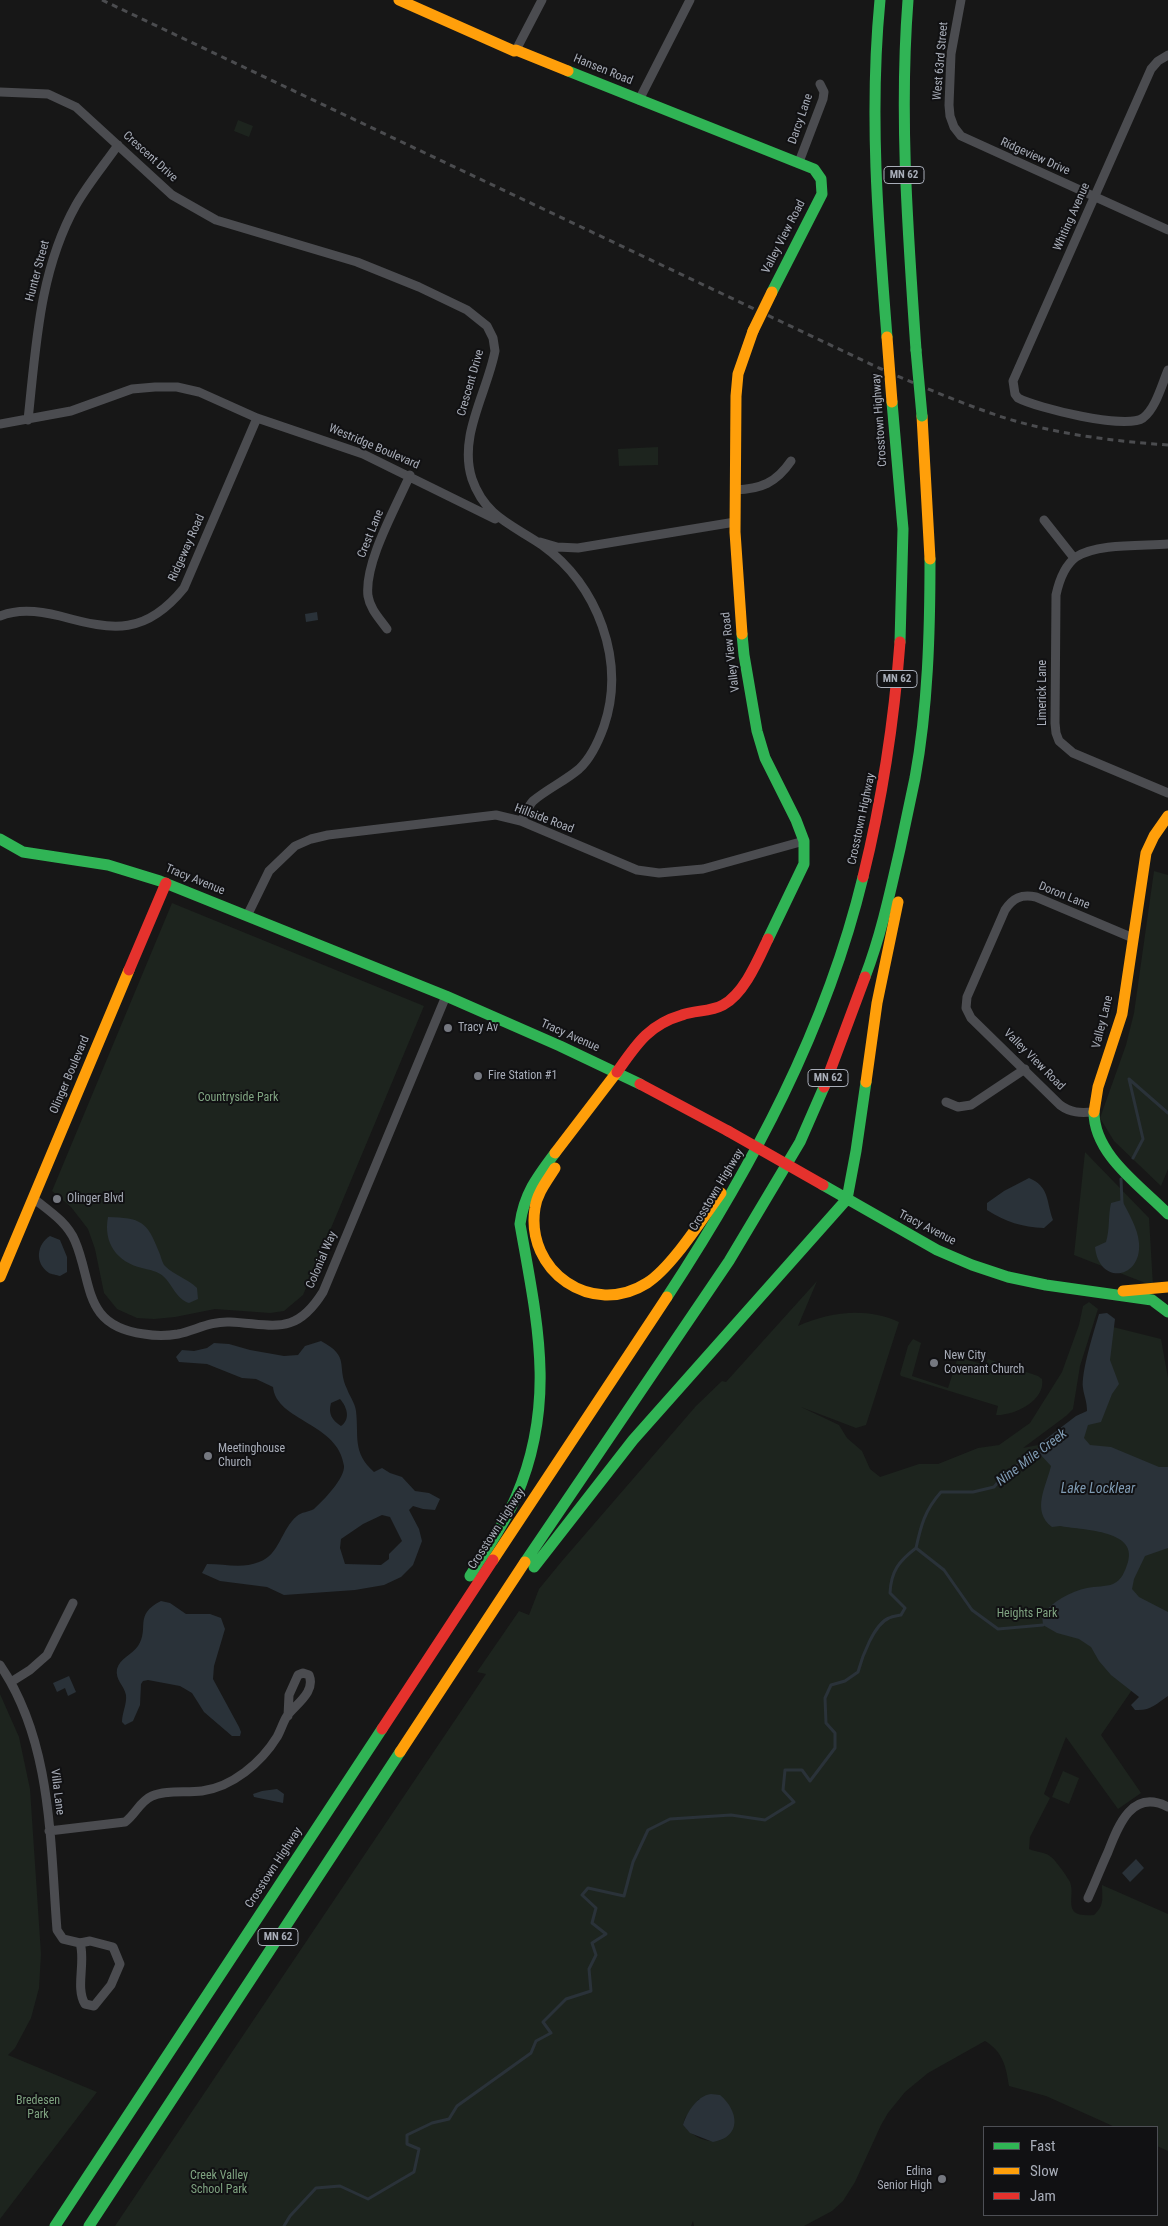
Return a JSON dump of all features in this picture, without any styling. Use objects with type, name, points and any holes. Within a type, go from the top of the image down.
[{"type":"main road","name":"Hansen Road","points":[[399,0],[514,52],[516,50],[799,162]]},
{"type":"main road","name":"Crosstown Highway","points":[[55,2226],[716,1220],[764,1136],[799,1063],[834,973],[863,881],[880,801],[893,725],[899,651],[903,546],[873,138],[875,51],[880,0]]},
{"type":"main road","name":"MN 62","points":[[89,2226],[468,1648],[729,1261],[800,1142],[832,1068],[878,943],[915,777],[926,684],[930,616],[930,548],[902,140],[903,69],[908,0]]},
{"type":"main road","name":"Valley View Road","points":[[617,1072],[642,1037],[662,1022],[683,1014],[702,1012],[724,1005],[747,982],[804,864],[804,841],[796,820],[765,758],[757,731],[744,655],[738,594],[735,522],[737,389],[744,356],[753,331],[822,194],[823,186],[820,175],[814,169],[799,162]]},
{"type":"main road","points":[[468,1648],[515,1593],[633,1440],[847,1200],[854,1172],[877,1003],[894,928],[915,777]]},
{"type":"main road","name":"Valley Lane","points":[[1168,816],[1154,836],[1146,853],[1122,1014],[1097,1088],[1093,1112],[1097,1134],[1112,1158],[1168,1214]]},
{"type":"main road","name":"Tracy Avenue","points":[[0,839],[23,852],[108,865],[166,883],[446,996],[617,1072],[728,1131],[937,1250],[972,1265],[1018,1279],[1152,1300],[1168,1312]]},
{"type":"main road","name":"Olinger Boulevard","points":[[0,1277],[166,883]]},
{"type":"main road","points":[[617,1072],[606,1098],[540,1192],[534,1214],[534,1226],[540,1252],[551,1270],[560,1280],[575,1288],[604,1296],[641,1288],[663,1271],[718,1198],[772,1112],[799,1063]]},
{"type":"main road","points":[[402,1698],[437,1631],[516,1497],[532,1445],[537,1419],[541,1360],[532,1287],[520,1224],[522,1209],[532,1183],[617,1072]]},
{"type":"main road","name":"Tracy Avenue","points":[[1112,1293],[1168,1287]]},
{"type":"main road","points":[[1168,1297],[1168,1305]]},
{"type":"street","points":[[516,50],[542,0]]},
{"type":"street","points":[[639,100],[690,0]]},
{"type":"street","name":"West 63rd Street","points":[[953,124],[950,105],[951,54],[961,0]]},
{"type":"street","name":"Whiting Avenue","points":[[1167,55],[1151,70],[1013,381],[1015,394],[1024,401],[1055,411],[1099,419],[1135,422],[1144,418],[1152,407],[1168,370]]},
{"type":"street","name":"Darcy Lane","points":[[799,162],[823,99],[824,92],[820,84]]},
{"type":"street","name":"Crescent Drive","points":[[0,92],[48,94],[76,107],[172,195],[216,220],[357,262],[419,286],[468,310],[479,317],[487,326],[493,338],[494,351],[469,442],[472,479],[479,496],[490,511],[504,523],[543,546],[563,563],[580,582],[604,629],[609,654],[611,680],[609,704],[604,727],[594,749],[581,768],[532,802],[521,821]]},
{"type":"street","name":"Ridgeview Drive","points":[[953,124],[961,136],[971,142],[1168,230]]},
{"type":"street","name":"Hunter Street","points":[[28,420],[39,324],[51,262],[76,205],[118,146]]},
{"type":"street","name":"Westridge Boulevard","points":[[0,424],[71,411],[132,390],[178,387],[199,392],[257,418],[345,447],[410,476],[520,532],[557,547],[578,548],[735,522]]},
{"type":"street","name":"Ridgeway Road","points":[[0,616],[21,611],[37,611],[108,627],[126,626],[143,622],[159,614],[173,602],[184,588],[257,418]]},
{"type":"street","points":[[735,490],[756,488],[781,475],[791,461]]},
{"type":"street","name":"Crest Lane","points":[[387,630],[372,608],[368,596],[369,580],[372,563],[410,476]]},
{"type":"street","points":[[1044,520],[1074,558],[1087,552],[1101,549],[1168,544]]},
{"type":"street","name":"Limerick Lane","points":[[1074,558],[1059,581],[1056,595],[1056,733],[1059,741],[1073,754],[1168,793]]},
{"type":"street","name":"Hillside Road","points":[[248,916],[269,871],[295,846],[328,835],[478,816],[496,816],[521,821],[637,870],[659,874],[703,869],[804,841]]},
{"type":"street","name":"Doron Lane","points":[[966,1008],[967,998],[1005,910],[1010,902],[1018,897],[1027,895],[1036,897],[1133,938]]},
{"type":"street","name":"Colonial Way","points":[[33,1198],[58,1217],[68,1228],[75,1240],[93,1302],[101,1314],[125,1330],[161,1335],[179,1334],[211,1323],[226,1321],[276,1326],[291,1323],[314,1306],[323,1292],[446,996]]},
{"type":"street","name":"Valley View Road","points":[[966,1008],[970,1018],[1067,1110],[1077,1113],[1093,1112]]},
{"type":"street","points":[[946,1102],[958,1107],[971,1104],[1025,1069]]},
{"type":"street","points":[[11,1682],[30,1670],[47,1655],[73,1603]]},
{"type":"street","name":"Villa Lane","points":[[0,1665],[25,1709],[34,1736],[40,1764],[49,1831],[58,1930],[63,1939],[80,1943]]},
{"type":"street","points":[[49,1831],[125,1822],[132,1817],[144,1801],[152,1796],[212,1789],[224,1785],[246,1771],[263,1756],[277,1737],[288,1716]]},
{"type":"street","points":[[1088,1898],[1118,1826],[1129,1810],[1144,1803],[1155,1803],[1168,1808]]},
{"type":"street","points":[[90,1941],[113,1947],[119,1956],[120,1964],[111,1985],[94,2006],[85,2004],[83,2000],[83,1952],[80,1943],[90,1941]]},
{"type":"green space","points":[[238,120],[253,126],[249,137],[234,131]]},
{"type":"green space","points":[[658,447],[658,465],[619,466],[618,449]]},
{"type":"green space","points":[[1154,871],[1168,875],[1168,1169],[1161,1186],[1114,1141],[1100,1118],[1126,1045],[1134,1013]]},
{"type":"green space","name":"Countryside Park","points":[[172,903],[424,1006],[303,1295],[284,1311],[270,1313],[215,1309],[154,1319],[137,1318],[117,1309],[104,1293],[95,1249],[88,1229],[71,1207],[52,1191]]},
{"type":"green space","points":[[1085,1152],[1149,1218],[1153,1286],[1074,1255]]},
{"type":"green space","points":[[817,1281],[798,1326],[823,1317],[848,1313],[874,1314],[899,1322],[866,1425],[856,1428],[801,1407],[839,1425],[847,1438],[862,1451],[870,1469],[880,1477],[919,1464],[938,1464],[978,1448],[999,1445],[1030,1423],[1062,1372],[1079,1325],[1083,1306],[1089,1302],[1098,1309],[1080,1366],[1073,1409],[1023,1448],[1038,1445],[1039,1449],[1092,1416],[1105,1325],[1161,1339],[1168,1378],[1168,1674],[1156,1655],[1101,1735],[1141,1793],[1118,1809],[1066,1737],[1044,1794],[1050,1798],[1030,1837],[1029,1849],[1053,1858],[1070,1882],[1072,1906],[1073,1910],[1077,1913],[1094,1915],[1098,1911],[1102,1901],[1102,1885],[1168,1914],[1168,2151],[1158,2146],[1158,2126],[1113,2126],[1046,2096],[1009,2086],[1003,2060],[996,2050],[985,2041],[928,2073],[905,2092],[881,2125],[855,2182],[843,2201],[832,2211],[804,2226],[694,2226],[693,2221],[691,2226],[115,2226],[486,1674],[477,1672],[519,1611],[529,1615],[539,1589],[562,1561],[696,1406],[722,1381],[726,1382]],"holes":[[[699,2099],[732,2111],[733,2117],[723,2139],[717,2141],[701,2139],[683,2125],[685,2118]]]},
{"type":"green space","points":[[913,1339],[921,1343],[912,1376],[948,1388],[958,1357],[985,1365],[988,1359],[1038,1376],[1042,1379],[1042,1387],[1039,1394],[1027,1406],[1011,1413],[996,1415],[998,1406],[901,1376],[908,1346]]},
{"type":"green space","name":"Bredesen Park","points":[[0,1694],[19,1737],[30,1789],[41,1954],[39,1988],[31,2018],[15,2048],[8,2055],[97,2092],[0,2219]]},
{"type":"green space","points":[[1063,1771],[1079,1778],[1069,1804],[1052,1797]]},
{"type":"water","points":[[317,612],[318,620],[306,622],[305,614]]},
{"type":"water","points":[[1029,1178],[1041,1186],[1046,1195],[1053,1220],[1044,1228],[1014,1223],[987,1210],[987,1203],[1004,1191]]},
{"type":"water","points":[[1122,1200],[1135,1226],[1139,1243],[1138,1255],[1134,1264],[1120,1273],[1111,1272],[1104,1268],[1098,1260],[1095,1247],[1106,1242],[1111,1203]]},
{"type":"water","points":[[108,1217],[135,1220],[141,1223],[151,1234],[164,1265],[197,1288],[198,1299],[189,1303],[185,1301],[161,1274],[133,1265],[119,1256],[110,1243],[107,1226]]},
{"type":"water","points":[[50,1236],[60,1240],[67,1257],[67,1272],[60,1276],[49,1273],[44,1269],[39,1259],[42,1244]]},
{"type":"water","name":"Lake Locklear","points":[[1107,1313],[1115,1319],[1110,1360],[1119,1384],[1112,1394],[1101,1422],[1088,1425],[1084,1438],[1090,1445],[1111,1447],[1159,1467],[1168,1467],[1168,1548],[1145,1556],[1134,1579],[1132,1589],[1139,1597],[1168,1612],[1168,1696],[1153,1706],[1141,1710],[1135,1710],[1131,1705],[1139,1697],[1111,1675],[1099,1661],[1091,1647],[1079,1639],[1057,1633],[1043,1625],[1042,1615],[1062,1598],[1081,1589],[1110,1585],[1116,1582],[1123,1575],[1128,1562],[1129,1551],[1124,1543],[1116,1537],[1093,1530],[1060,1526],[1052,1527],[1042,1514],[1041,1506],[1051,1466],[1040,1454],[1038,1445],[1076,1416],[1087,1411],[1083,1388],[1086,1362],[1099,1314]]},
{"type":"water","points":[[321,1341],[340,1357],[344,1381],[354,1403],[359,1451],[367,1465],[374,1472],[382,1468],[402,1477],[415,1491],[429,1493],[440,1499],[435,1510],[413,1506],[409,1510],[419,1529],[422,1541],[413,1565],[401,1577],[384,1585],[355,1590],[284,1595],[267,1587],[220,1581],[202,1573],[207,1564],[246,1565],[266,1559],[272,1554],[292,1521],[299,1515],[314,1509],[328,1495],[341,1477],[344,1466],[340,1452],[331,1440],[285,1408],[277,1398],[273,1387],[256,1379],[242,1378],[207,1364],[179,1362],[176,1357],[182,1350],[194,1351],[207,1348],[214,1343],[229,1344],[284,1356],[298,1355],[305,1346]],"holes":[[[340,1399],[347,1413],[346,1420],[341,1426],[330,1414],[331,1403]],[[382,1515],[390,1517],[402,1541],[389,1554],[389,1559],[381,1565],[345,1564],[340,1548],[341,1539],[363,1524]]]},
{"type":"water","points":[[161,1601],[170,1603],[186,1614],[210,1614],[221,1618],[225,1629],[214,1666],[213,1679],[239,1727],[240,1736],[232,1736],[204,1712],[192,1693],[180,1686],[148,1680],[143,1681],[141,1684],[140,1705],[133,1721],[125,1725],[122,1722],[126,1695],[118,1679],[117,1669],[121,1662],[138,1646],[143,1633],[147,1611]]},
{"type":"water","points":[[69,1676],[76,1692],[68,1696],[65,1688],[57,1692],[53,1683]]},
{"type":"water","points":[[277,1789],[284,1794],[283,1803],[254,1797],[253,1794],[262,1791]]},
{"type":"water","points":[[1136,1859],[1144,1868],[1130,1882],[1122,1873]]},
{"type":"water","points":[[711,2094],[720,2095],[731,2108],[734,2116],[733,2129],[729,2135],[713,2142],[690,2133],[683,2125],[693,2105],[701,2098]]},
{"type":"waterway","name":"Nine Mile Creek","points":[[1133,1158],[1143,1139],[1129,1079],[1168,1113]]},
{"type":"waterway","name":"Nine Mile Creek","points":[[1121,1179],[1122,1203]]},
{"type":"waterway","name":"Nine Mile Creek","points":[[284,2226],[290,2216],[316,2188],[340,2186],[368,2199],[414,2172],[419,2149],[407,2144],[407,2135],[432,2123],[449,2119],[457,2106],[531,2053],[536,2041],[551,2033],[543,2022],[566,1999],[591,1991],[589,1969],[596,1955],[592,1943],[606,1934],[592,1923],[596,1908],[582,1895],[588,1888],[624,1896],[633,1862],[648,1830],[670,1819],[731,1815],[765,1820],[794,1802],[783,1790],[785,1770],[802,1770],[810,1781],[835,1748],[835,1733],[826,1723],[825,1698],[831,1685],[845,1681],[858,1672],[866,1650],[878,1627],[889,1618],[901,1615],[905,1608],[890,1593],[892,1579],[897,1567],[916,1548],[924,1518],[931,1505],[941,1492],[973,1492],[994,1487],[1003,1476],[1041,1448]]},
{"type":"waterway","points":[[916,1548],[944,1570],[972,1610],[998,1629],[1043,1625]]},
{"type":"railway","points":[[102,0],[879,368],[923,387],[999,416],[1041,428],[1104,439],[1168,445]]},
{"type":"traffic: fast","points":[[880,0],[875,84],[875,126],[878,211],[887,337]]},
{"type":"traffic: fast","points":[[908,0],[905,44],[904,131],[916,350]]},
{"type":"traffic: fast","points":[[568,71],[814,169],[821,179],[822,194],[772,292]]},
{"type":"traffic: fast","points":[[916,350],[922,416]]},
{"type":"traffic: fast","points":[[892,402],[903,529],[900,642]]},
{"type":"traffic: fast","points":[[865,977],[889,898],[915,778],[923,724],[927,669],[930,559]]},
{"type":"traffic: fast","points":[[742,634],[757,731],[765,758],[796,820],[804,841],[804,864],[768,939]]},
{"type":"traffic: fast","points":[[0,839],[23,852],[108,865],[160,881],[446,996],[560,1046],[640,1084]]},
{"type":"traffic: fast","points":[[667,1297],[728,1198],[783,1096],[829,989],[863,877]]},
{"type":"traffic: fast","points":[[534,1567],[633,1440],[847,1199],[866,1082]]},
{"type":"traffic: fast","points":[[525,1562],[729,1261],[800,1142],[824,1087]]},
{"type":"traffic: fast","points":[[1094,1112],[1096,1128],[1110,1156],[1168,1214]]},
{"type":"traffic: fast","points":[[470,1576],[516,1497],[529,1462],[536,1428],[540,1394],[540,1361],[537,1328],[520,1224],[528,1195],[537,1178],[555,1153]]},
{"type":"traffic: fast","points":[[823,1185],[937,1250],[972,1265],[1008,1277],[1046,1285],[1152,1300],[1168,1312]]},
{"type":"traffic: fast","points":[[55,2226],[382,1729]]},
{"type":"traffic: fast","points":[[89,2226],[400,1752]]},
{"type":"traffic: slow","points":[[399,0],[514,51],[516,50],[568,71]]},
{"type":"traffic: slow","points":[[753,331],[772,292]]},
{"type":"traffic: slow","points":[[742,634],[735,532],[736,396],[738,374],[753,331]]},
{"type":"traffic: slow","points":[[887,337],[892,402]]},
{"type":"traffic: slow","points":[[922,416],[930,559]]},
{"type":"traffic: slow","points":[[1094,1112],[1098,1087],[1122,1014],[1146,853],[1154,836],[1168,816]]},
{"type":"traffic: slow","points":[[866,1082],[877,1003],[898,902]]},
{"type":"traffic: slow","points":[[0,1277],[129,970]]},
{"type":"traffic: slow","points":[[555,1153],[617,1072]]},
{"type":"traffic: slow","points":[[555,1168],[540,1192],[535,1208],[535,1231],[541,1251],[552,1269],[567,1282],[585,1291],[605,1295],[626,1292],[647,1283],[657,1276],[686,1242],[721,1193]]},
{"type":"traffic: slow","points":[[1123,1291],[1168,1287]]},
{"type":"traffic: slow","points":[[493,1560],[667,1297]]},
{"type":"traffic: slow","points":[[400,1752],[525,1562]]},
{"type":"traffic: jam","points":[[863,877],[886,761],[900,642]]},
{"type":"traffic: jam","points":[[129,970],[166,883]]},
{"type":"traffic: jam","points":[[617,1072],[644,1037],[660,1024],[687,1013],[718,1007],[731,1000],[750,976],[768,939]]},
{"type":"traffic: jam","points":[[824,1087],[865,977]]},
{"type":"traffic: jam","points":[[640,1084],[728,1131]]},
{"type":"traffic: jam","points":[[728,1131],[823,1185]]},
{"type":"traffic: jam","points":[[382,1729],[493,1560]]},
{"type":"place","name":"Tracy Av","points":[[448,1028]]},
{"type":"place","name":"Fire Station #1","points":[[478,1076]]},
{"type":"place","name":"Olinger Blvd","points":[[57,1199]]},
{"type":"place","name":"New City Covenant Church","points":[[934,1363]]},
{"type":"place","name":"Meetinghouse Church","points":[[208,1456]]},
{"type":"place","name":"Edina Senior High","points":[[942,2179]]},
{"type":"park label","name":"Heights Park","points":[[1027,1614]]},
{"type":"park label","name":"Creek Valley School Park","points":[[219,2183]]}]
